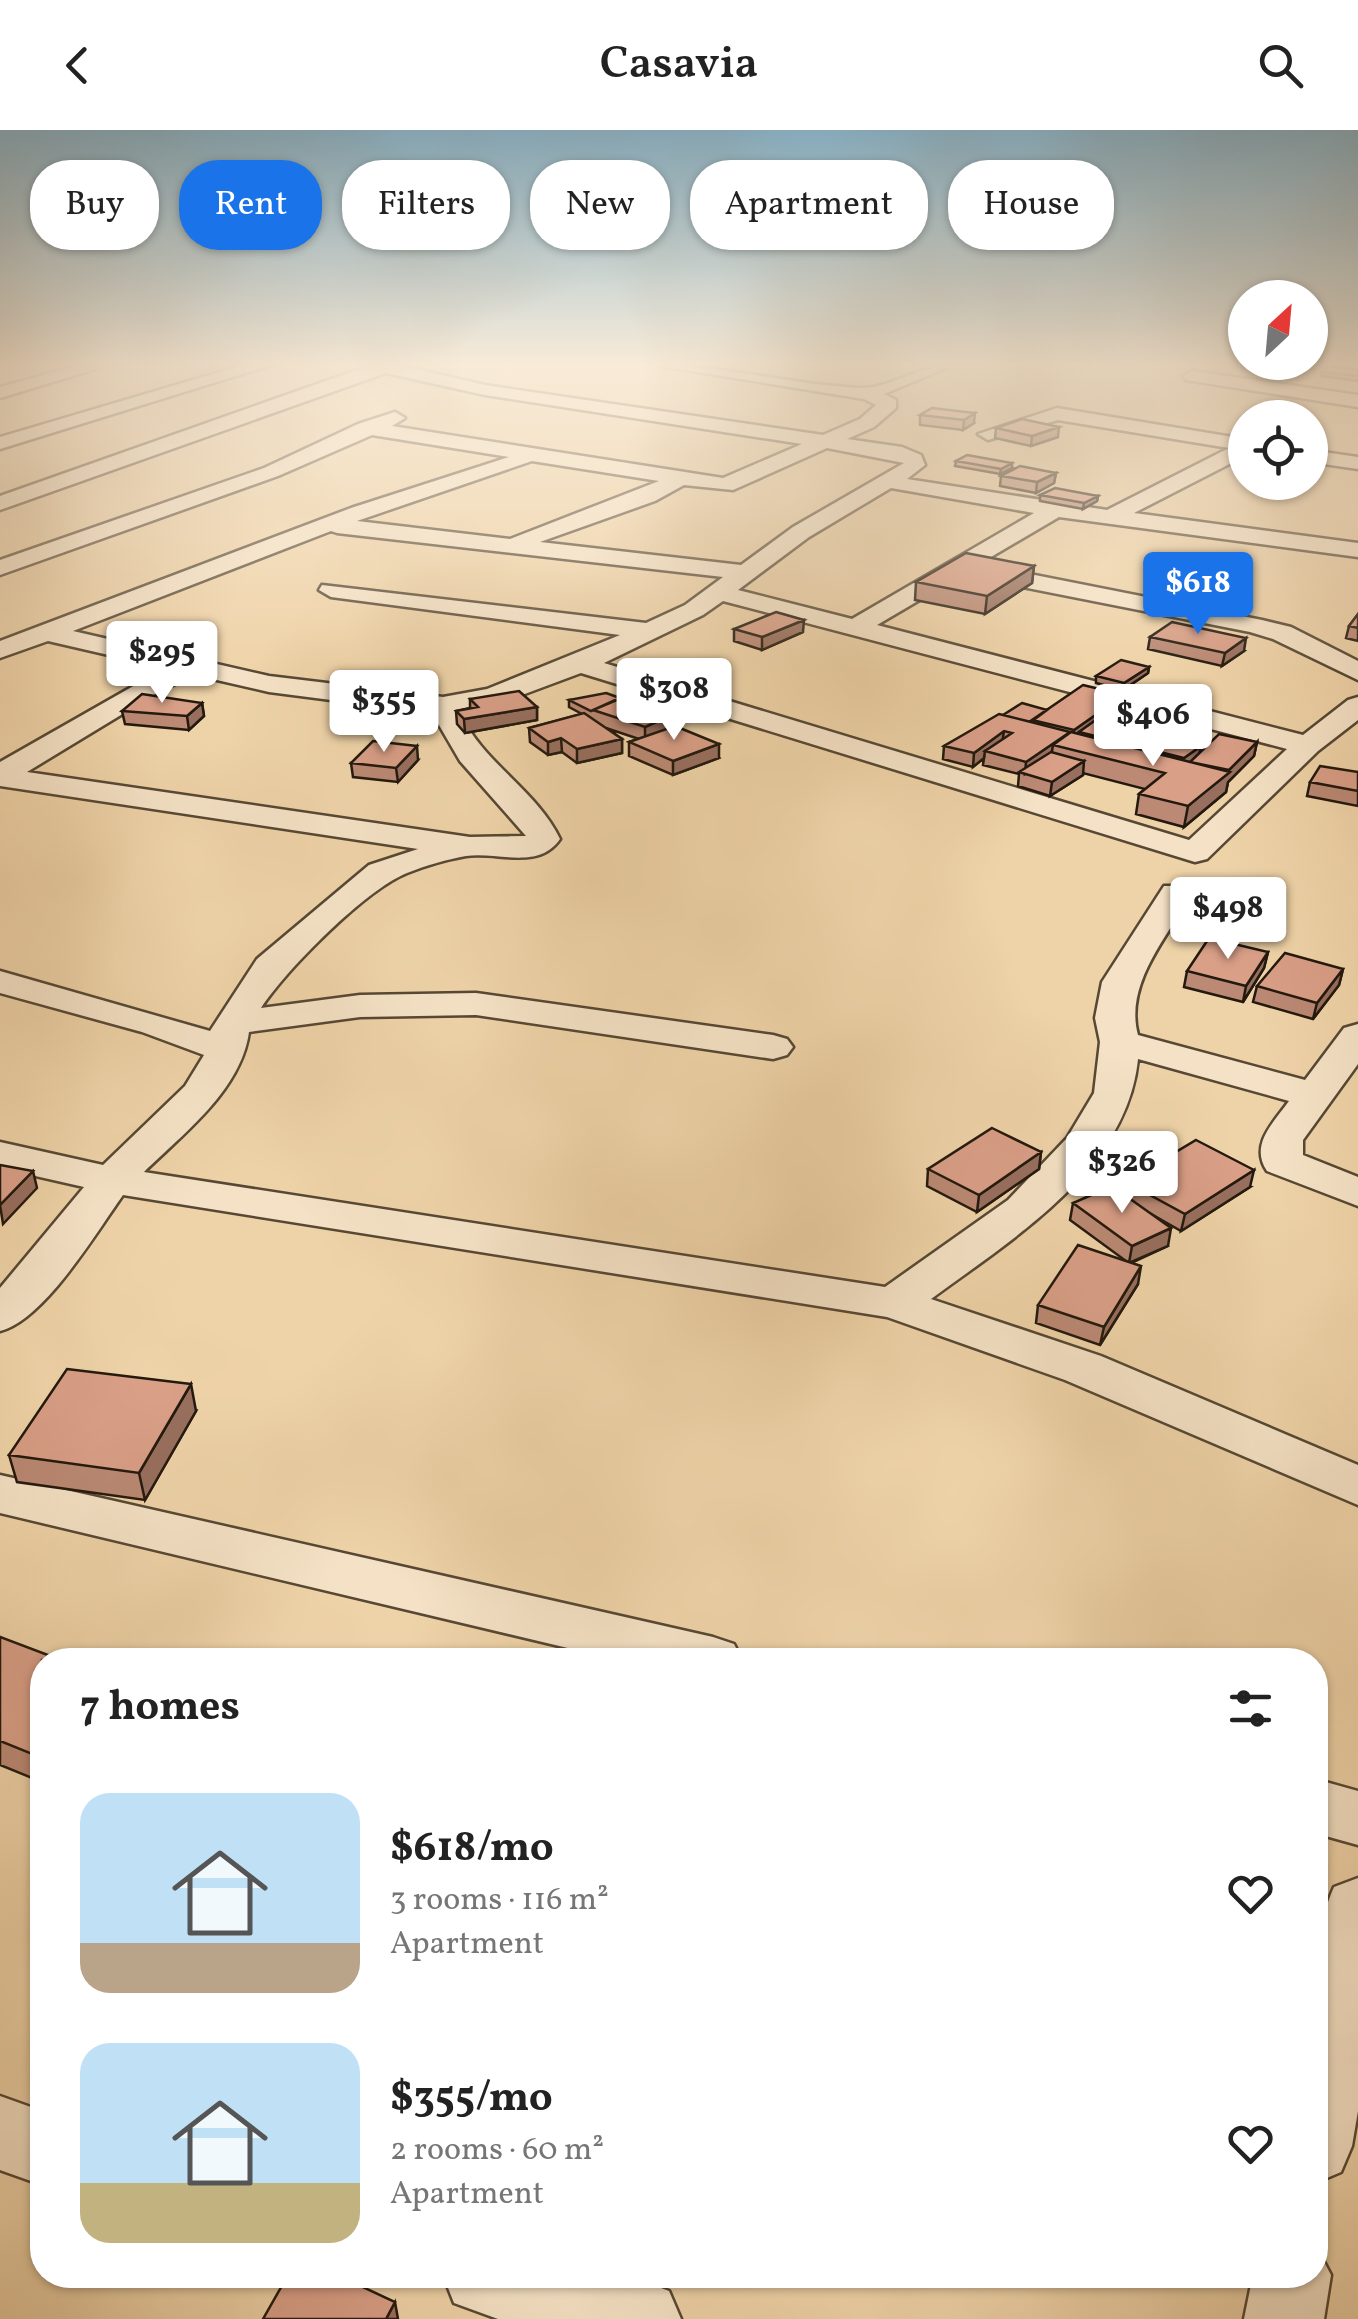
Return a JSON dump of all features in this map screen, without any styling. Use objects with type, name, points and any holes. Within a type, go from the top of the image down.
[{"type":"street","points":[[0,503],[97,468]]},
{"type":"street","points":[[0,568],[279,468]]},
{"type":"street","points":[[0,650],[328,525],[498,468]]},
{"type":"street","points":[[606,468],[676,480],[736,482],[767,468]]},
{"type":"street","points":[[48,633],[269,684],[443,705],[524,687],[648,631],[722,593],[742,572],[909,468]]},
{"type":"street","points":[[1110,517],[1204,468]]},
{"type":"street","points":[[503,547],[648,496],[676,480]]},
{"type":"street","points":[[886,482],[1054,510],[1358,550]]},
{"type":"street","points":[[858,626],[1054,510]]},
{"type":"street","points":[[328,525],[742,572]]},
{"type":"street","points":[[959,568],[1252,625],[1282,633],[1358,672]]},
{"type":"street","points":[[331,590],[648,631]]},
{"type":"street","points":[[722,593],[1308,744]]},
{"type":"street","points":[[580,664],[1194,852],[1308,744],[1358,706]]},
{"type":"street","points":[[0,776],[152,684],[192,667]]},
{"type":"street","points":[[0,776],[470,847],[528,848],[544,838],[536,824],[470,752],[448,722],[443,705]]},
{"type":"street","points":[[0,1316],[48,1264],[112,1180],[200,1094],[270,966],[381,872],[401,863],[470,847]]},
{"type":"street","points":[[894,1303],[1024,1209],[1084,1145],[1114,1093],[1120,1042],[1114,1018],[1121,982],[1176,893]]},
{"type":"street","points":[[0,982],[156,1024],[229,1037],[360,1006],[476,1004],[774,1047]]},
{"type":"street","points":[[1358,1036],[1282,1140],[1282,1162],[1358,1193]]},
{"type":"street","points":[[1120,1042],[1312,1095]]},
{"type":"street","points":[[0,1155],[112,1180],[662,1270],[894,1303],[1083,1368],[1358,1486]]},
{"type":"street","points":[[0,1494],[148,1524],[664,1648]]},
{"type":"street","points":[[1328,1810],[1358,1818]]},
{"type":"street","points":[[1328,2074],[1358,1908]]},
{"type":"street","points":[[0,2133],[30,2144]]},
{"type":"street","points":[[529,2288],[641,2319]]},
{"type":"street","points":[[1284,2319],[1290,2288]]},
{"type":"building","points":[[1016,468],[1056,473],[1037,482],[1001,476]]},
{"type":"building","points":[[1055,488],[1098,496],[1084,503],[1040,495]]},
{"type":"building","points":[[966,553],[1034,566],[987,596],[916,582]]},
{"type":"building","points":[[776,612],[804,620],[762,637],[734,629]]},
{"type":"building","points":[[1358,614],[1358,628],[1349,626]]},
{"type":"building","points":[[1172,622],[1246,638],[1225,653],[1150,637]]},
{"type":"building","points":[[1121,660],[1149,667],[1124,683],[1096,676]]},
{"type":"building","points":[[1083,685],[1124,695],[1074,730],[1032,720]]},
{"type":"building","points":[[519,691],[537,707],[464,719],[456,711],[478,707],[470,699]]},
{"type":"building","points":[[606,693],[620,698],[591,711],[569,700]]},
{"type":"building","points":[[142,694],[202,703],[187,716],[122,711]]},
{"type":"building","points":[[631,694],[694,705],[645,727],[593,710]]},
{"type":"building","points":[[1129,696],[1166,705],[1136,727],[1113,724],[1201,746],[1184,758],[1079,732]]},
{"type":"building","points":[[1022,703],[1047,710],[1031,722],[1003,715]]},
{"type":"building","points":[[584,713],[622,739],[577,749],[561,738],[548,742],[529,728]]},
{"type":"building","points":[[999,714],[1070,732],[1026,762],[985,751],[1012,733],[1004,731],[974,753],[944,746]]},
{"type":"building","points":[[675,726],[719,744],[673,761],[629,742]]},
{"type":"building","points":[[1071,732],[1230,772],[1188,806],[1139,794],[1165,773],[1053,745]]},
{"type":"building","points":[[1219,734],[1257,742],[1229,770],[1190,762]]},
{"type":"building","points":[[373,741],[417,746],[396,768],[351,763]]},
{"type":"building","points":[[1051,752],[1084,761],[1052,782],[1019,772]]},
{"type":"building","points":[[1320,766],[1358,772],[1358,791],[1310,782]]},
{"type":"building","points":[[1209,938],[1268,952],[1246,986],[1187,971]]},
{"type":"building","points":[[1285,953],[1343,969],[1317,1003],[1257,986]]},
{"type":"building","points":[[992,1128],[1041,1152],[979,1195],[928,1169]]},
{"type":"building","points":[[1196,1140],[1254,1170],[1185,1214],[1126,1182]]},
{"type":"building","points":[[0,1165],[33,1171],[0,1205]]},
{"type":"building","points":[[1112,1186],[1171,1228],[1132,1246],[1073,1203]]},
{"type":"building","points":[[1078,1245],[1141,1266],[1104,1327],[1038,1305]]},
{"type":"building","points":[[67,1369],[191,1384],[139,1473],[9,1455]]},
{"type":"building","points":[[0,1637],[30,1648],[30,1753],[0,1741]]},
{"type":"building","points":[[281,2288],[365,2288],[395,2302],[386,2319],[263,2319]]}]
